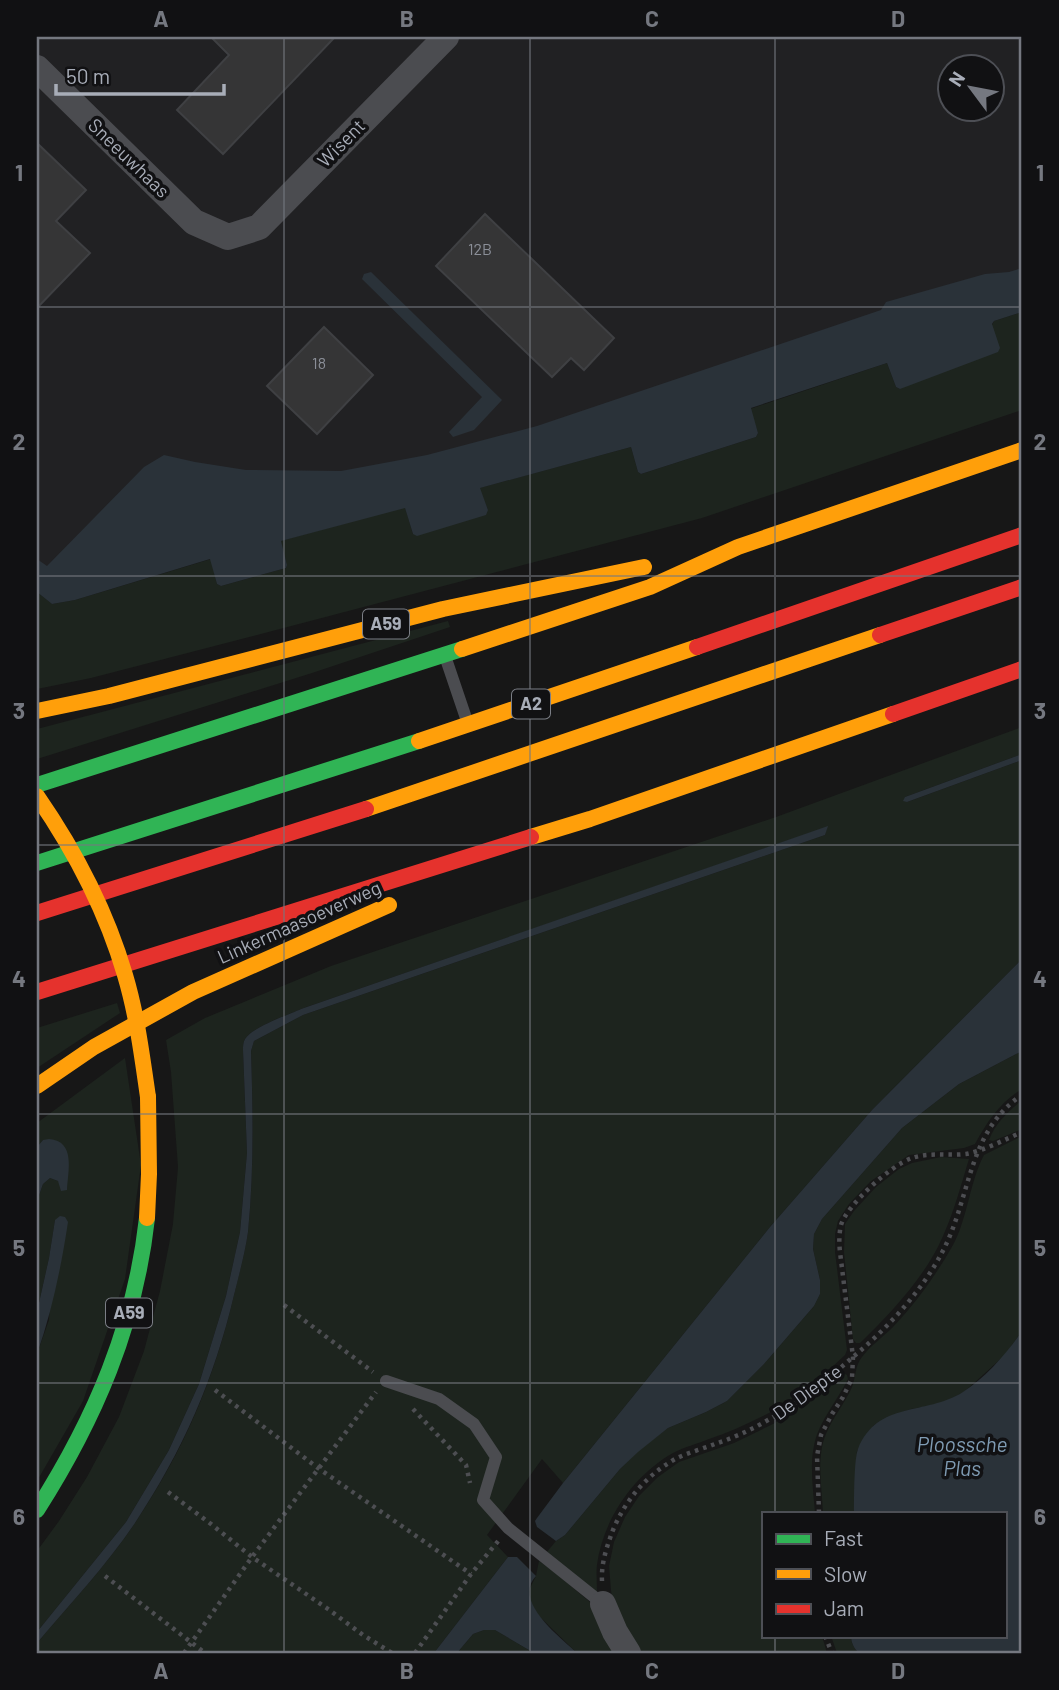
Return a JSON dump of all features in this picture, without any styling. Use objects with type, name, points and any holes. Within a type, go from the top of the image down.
[{"type":"highway","points":[[37,785],[650,587],[738,547],[1022,450]]},
{"type":"highway","name":"A2","points":[[37,863],[468,726],[1022,535]]},
{"type":"highway","name":"A59","points":[[37,711],[109,696],[443,609],[738,547]]},
{"type":"highway","name":"A2","points":[[37,913],[349,815],[1022,587]]},
{"type":"highway","points":[[37,992],[590,819],[1022,669]]},
{"type":"highway","name":"A59","points":[[37,796],[76,859],[104,916],[125,976],[148,1097],[147,1221],[139,1281],[122,1337],[96,1405],[68,1461],[37,1510]]},
{"type":"highway","points":[[450,879],[590,819]]},
{"type":"highway","name":"Linkermaasoeverweg","points":[[37,1086],[93,1047],[193,992],[399,901]]},
{"type":"street","name":"Wisent","points":[[228,237],[259,227],[446,37]]},
{"type":"street","name":"Sneeuwhaas","points":[[37,68],[194,222],[228,237]]},
{"type":"street","points":[[603,1604],[628,1653]]},
{"type":"lane","points":[[445,655],[468,726]]},
{"type":"lane","points":[[386,1381],[439,1399],[474,1424],[496,1457],[484,1500],[508,1528],[603,1604]]},
{"type":"path","name":"De Diepte","points":[[603,1604],[601,1568],[619,1515],[632,1494],[654,1473],[677,1458],[731,1438],[769,1420],[853,1357],[889,1324],[929,1273],[948,1240],[978,1150],[990,1125],[1005,1108],[1022,1095]]},
{"type":"path","points":[[819,1512],[817,1455],[821,1435],[852,1378],[853,1357],[839,1252],[842,1223],[852,1207],[874,1184],[910,1159],[941,1153],[966,1154],[1022,1132]]},
{"type":"path","points":[[184,1653],[318,1468],[386,1381],[284,1305]]},
{"type":"path","points":[[215,1390],[318,1468],[471,1574]]},
{"type":"path","points":[[413,1409],[466,1465],[469,1480],[484,1500]]},
{"type":"path","points":[[167,1492],[252,1557],[392,1653]]},
{"type":"path","points":[[415,1653],[471,1574],[508,1528]]},
{"type":"path","points":[[105,1576],[205,1653]]},
{"type":"shaded area","points":[[37,37],[1022,37],[1022,295],[37,570]]},
{"type":"shaded area","points":[[1022,312],[1022,410],[702,518],[91,678],[37,689],[37,592],[52,604],[75,600],[211,559],[217,584],[221,586],[286,568],[280,541],[405,507],[413,534],[488,510],[479,488],[631,447],[638,472],[641,474],[756,437],[758,433],[750,409],[887,363],[896,387],[900,389],[994,321]]},
{"type":"shaded area","points":[[448,621],[450,627],[37,759],[37,729]]},
{"type":"shaded area","points":[[1022,727],[1022,754],[905,797],[907,802],[1022,760],[1022,959],[872,1110],[770,1227],[563,1483],[542,1459],[487,1535],[508,1557],[434,1653],[37,1653],[37,1643],[112,1554],[153,1496],[183,1441],[207,1385],[226,1326],[248,1232],[252,1142],[251,1051],[254,1041],[303,1015],[825,835],[827,827],[301,1009],[262,1026],[245,1039],[243,1047],[247,1153],[240,1232],[226,1296],[199,1384],[169,1450],[126,1522],[37,1632],[37,1551],[87,1477],[119,1417],[144,1351],[160,1291],[173,1224],[178,1167],[166,1040],[205,1018],[331,966],[776,817]]},
{"type":"shaded area","points":[[117,1003],[120,1013],[37,1068],[37,1028]]},
{"type":"shaded area","points":[[1022,1051],[1022,1089],[995,1113],[975,1144],[964,1148],[909,1155],[871,1181],[849,1204],[838,1221],[835,1252],[847,1350],[845,1355],[785,1404],[736,1429],[677,1451],[646,1473],[623,1500],[606,1531],[597,1565],[597,1592],[546,1553],[638,1451],[668,1428],[727,1401],[764,1364],[814,1306],[820,1294],[820,1280],[813,1249],[814,1234],[822,1219],[902,1128],[959,1084]]},
{"type":"shaded area","points":[[125,1058],[141,1165],[125,1279],[83,1401],[37,1481],[37,1354],[49,1320],[55,1220],[37,1312],[37,1201],[43,1184],[50,1178],[58,1181],[67,1190],[43,1140],[37,1147],[37,1123]]},
{"type":"shaded area","points":[[1022,1100],[1022,1129],[993,1141],[989,1140],[1007,1113]]},
{"type":"shaded area","points":[[1022,1136],[1022,1331],[1005,1355],[964,1392],[941,1404],[911,1409],[874,1425],[857,1451],[854,1512],[823,1512],[821,1453],[829,1428],[852,1387],[860,1360],[910,1308],[958,1235],[984,1155]]},
{"type":"shaded area","points":[[941,1157],[969,1159],[943,1236],[927,1266],[906,1294],[860,1343],[856,1343],[853,1339],[844,1252],[845,1224],[876,1187],[899,1169],[912,1163]]},
{"type":"shaded area","points":[[843,1373],[847,1375],[848,1379],[821,1425],[815,1442],[812,1472],[815,1512],[762,1512],[762,1638],[823,1638],[827,1653],[636,1653],[612,1602],[609,1566],[614,1542],[625,1517],[639,1496],[658,1477],[679,1462],[734,1443],[773,1424]]},
{"type":"shaded area","points":[[539,1561],[591,1603],[621,1653],[577,1653],[538,1615],[531,1603],[529,1590]]},
{"type":"shaded area","points":[[495,1630],[534,1653],[457,1653],[473,1634]]},
{"type":"shaded area","points":[[832,1638],[851,1638],[859,1653],[837,1653]]},
{"type":"water","points":[[1022,268],[1022,312],[992,324],[1000,348],[998,352],[900,389],[896,387],[887,363],[751,408],[758,433],[756,437],[641,474],[638,472],[631,447],[480,488],[488,510],[486,515],[417,536],[413,534],[405,508],[281,541],[286,568],[221,586],[217,584],[210,559],[75,600],[52,604],[37,592],[37,559],[47,566],[144,467],[164,455],[246,470],[341,471],[427,455],[537,426],[881,310],[886,302],[985,274]]},
{"type":"water","points":[[371,272],[502,400],[474,430],[453,437],[449,432],[482,397],[362,279],[364,274]]},
{"type":"water","points":[[1022,754],[1022,760],[907,802],[903,801],[905,797]]},
{"type":"water","points":[[828,826],[825,835],[303,1015],[254,1041],[251,1051],[253,1142],[248,1232],[226,1326],[207,1385],[168,1469],[135,1523],[100,1570],[37,1643],[37,1632],[126,1522],[169,1450],[199,1384],[226,1296],[240,1232],[247,1153],[243,1047],[245,1039],[262,1026],[301,1009]]},
{"type":"water","points":[[1022,959],[1022,1051],[959,1084],[902,1128],[822,1219],[814,1234],[813,1249],[820,1280],[820,1294],[814,1306],[764,1364],[727,1401],[668,1428],[638,1452],[620,1469],[565,1535],[556,1541],[537,1527],[535,1521],[563,1483],[770,1227],[872,1110]]},
{"type":"water","points":[[43,1140],[58,1141],[67,1151],[67,1190],[61,1191],[58,1181],[50,1178],[43,1184],[37,1201],[37,1147]]},
{"type":"water","points":[[60,1216],[65,1217],[68,1222],[52,1305],[37,1354],[37,1312],[55,1220]]},
{"type":"water","name":"Ploossche Plas","points":[[1022,1331],[1022,1653],[859,1653],[851,1638],[1006,1638],[1006,1512],[854,1512],[857,1454],[867,1433],[890,1416],[963,1392],[980,1379],[1010,1348]]},
{"type":"water","points":[[508,1557],[517,1557],[536,1576],[530,1586],[534,1607],[550,1628],[577,1653],[534,1653],[495,1630],[484,1630],[473,1634],[457,1653],[434,1653]]},
{"type":"building","points":[[211,37],[335,37],[223,154],[177,110],[229,55]]},
{"type":"building","points":[[37,143],[86,190],[56,221],[90,253],[37,308]]},
{"type":"building","points":[[485,214],[614,338],[584,370],[571,358],[552,377],[436,266]]},
{"type":"building","points":[[324,327],[373,375],[317,434],[267,386]]},
{"type":"traffic: fast","points":[[37,785],[462,649]]},
{"type":"traffic: fast","points":[[37,863],[419,741]]},
{"type":"traffic: fast","points":[[37,1510],[77,1441],[109,1370],[133,1296],[147,1218]]},
{"type":"traffic: slow","points":[[462,649],[650,587],[738,547],[1022,450]]},
{"type":"traffic: slow","points":[[37,711],[109,696],[443,609],[644,567]]},
{"type":"traffic: slow","points":[[366,809],[880,635]]},
{"type":"traffic: slow","points":[[419,741],[697,647]]},
{"type":"traffic: slow","points":[[531,837],[893,714]]},
{"type":"traffic: slow","points":[[37,796],[64,838],[109,927],[133,1005],[148,1097]]},
{"type":"traffic: slow","points":[[37,1086],[94,1047],[193,992],[389,905]]},
{"type":"traffic: slow","points":[[147,1218],[148,1097]]},
{"type":"traffic: jam","points":[[697,647],[1022,535]]},
{"type":"traffic: jam","points":[[880,635],[1022,587]]},
{"type":"traffic: jam","points":[[893,714],[1022,669]]},
{"type":"traffic: jam","points":[[37,913],[366,809]]},
{"type":"traffic: jam","points":[[37,992],[531,837]]}]
